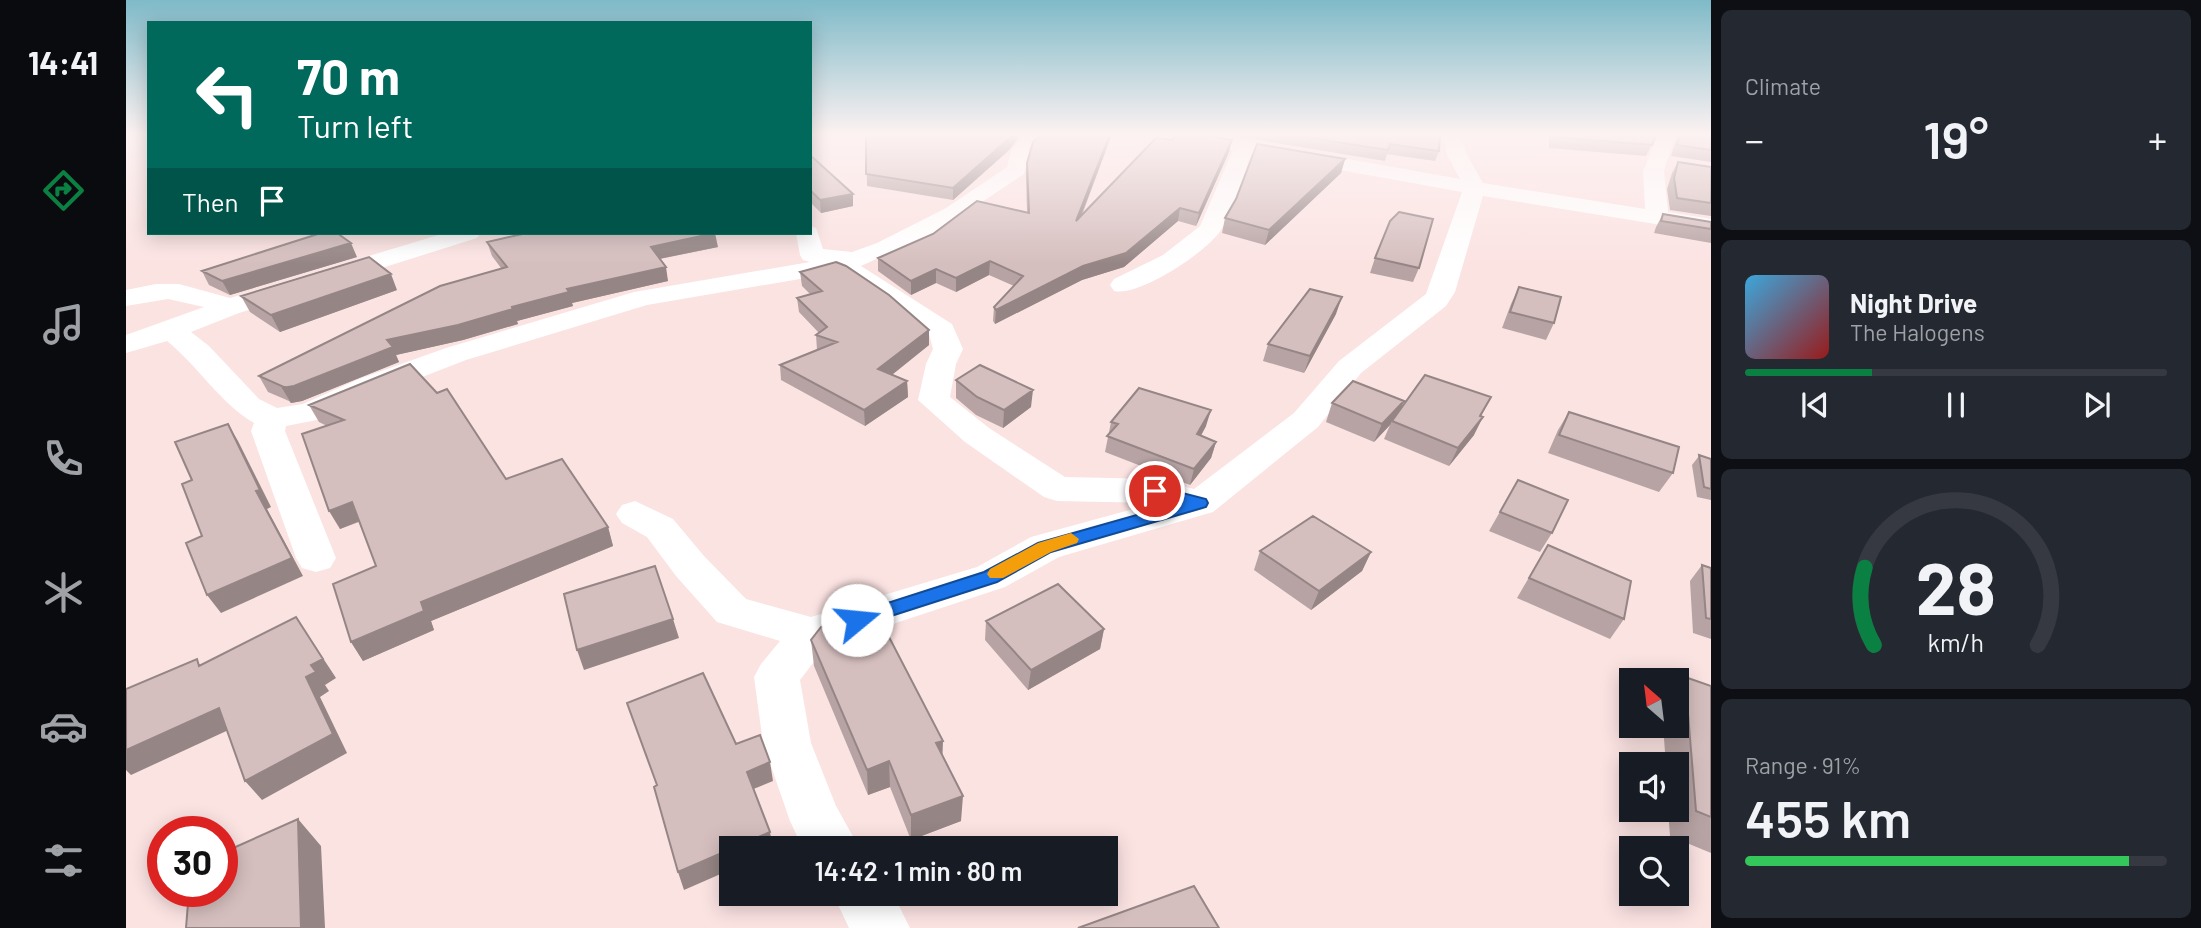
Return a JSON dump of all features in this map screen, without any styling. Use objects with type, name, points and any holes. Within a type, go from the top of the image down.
[{"type":"street","points":[[171,330],[199,352],[248,406],[272,419],[311,412],[370,386],[456,354],[643,298],[847,263],[948,218],[1007,177]]},
{"type":"street","points":[[1123,285],[1172,260],[1210,229],[1232,177]]},
{"type":"street","points":[[1431,177],[1711,226]]},
{"type":"street","points":[[635,514],[660,528],[690,566],[732,611],[811,634],[991,577],[1045,547],[1200,503],[1306,420],[1350,367],[1436,300],[1442,292],[1475,187],[1470,177]]},
{"type":"street","points":[[1658,177],[1653,191],[1658,217]]},
{"type":"street","points":[[126,344],[229,307],[463,235]]},
{"type":"street","points":[[808,235],[812,255],[847,263],[857,273],[942,330],[948,349],[941,364],[934,400],[977,435],[1057,489],[1155,491],[1200,503]]},
{"type":"street","points":[[126,298],[163,290],[186,291],[229,307]]},
{"type":"street","points":[[272,419],[268,431],[316,558]]},
{"type":"street","points":[[811,634],[777,677],[787,743],[816,821],[825,836]]},
{"type":"street","points":[[868,906],[881,928]]},
{"type":"building","points":[[812,177],[835,177],[853,194],[820,200],[812,192]]},
{"type":"building","points":[[887,177],[965,177],[953,188]]},
{"type":"building","points":[[1028,177],[1093,177],[1076,221],[1118,177],[1215,177],[1199,213],[1180,208],[1126,253],[1083,266],[996,310],[994,307],[1023,276],[990,261],[956,278],[936,269],[911,281],[878,258],[933,234],[977,201],[1029,213]]},
{"type":"building","points":[[1244,177],[1325,177],[1269,230],[1225,218]]},
{"type":"building","points":[[1711,177],[1711,203],[1677,198],[1674,178]]},
{"type":"building","points":[[1399,212],[1433,219],[1419,268],[1375,258],[1390,221]]},
{"type":"building","points":[[1663,214],[1711,222],[1711,229],[1661,221]]},
{"type":"building","points":[[315,235],[340,235],[351,243],[222,281],[202,271]]},
{"type":"building","points":[[518,235],[706,235],[651,247],[666,267],[567,289],[569,292],[458,325],[387,340],[393,347],[294,386],[282,388],[284,387],[259,376],[440,286],[507,267],[487,242]]},
{"type":"building","points":[[369,257],[391,274],[271,315],[241,296]]},
{"type":"building","points":[[836,262],[889,295],[929,330],[878,369],[907,381],[864,410],[780,365],[837,342],[816,335],[827,327],[797,298],[822,291],[800,272]]},
{"type":"building","points":[[1519,287],[1561,297],[1554,323],[1510,312]]},
{"type":"building","points":[[1310,289],[1342,297],[1310,356],[1268,344]]},
{"type":"building","points":[[410,364],[437,393],[447,389],[506,479],[562,459],[608,527],[421,602],[424,611],[351,642],[333,584],[376,566],[352,502],[329,511],[302,434],[344,420],[309,405]]},
{"type":"building","points":[[980,365],[1033,390],[1004,410],[977,397],[956,380]]},
{"type":"building","points":[[1425,375],[1491,397],[1480,416],[1483,417],[1458,448],[1392,421]]},
{"type":"building","points":[[1353,381],[1404,401],[1382,424],[1332,403]]},
{"type":"building","points":[[1139,388],[1211,410],[1197,434],[1216,442],[1194,469],[1107,436],[1118,424],[1111,422]]},
{"type":"building","points":[[1569,412],[1679,447],[1673,473],[1559,435]]},
{"type":"building","points":[[228,424],[260,490],[256,491],[292,558],[207,595],[186,543],[202,536],[182,484],[192,480],[175,442]]},
{"type":"building","points":[[1699,455],[1711,459],[1711,489],[1704,487]]},
{"type":"building","points":[[1518,480],[1568,500],[1552,533],[1500,512]]},
{"type":"building","points":[[1313,516],[1371,552],[1319,591],[1260,551]]},
{"type":"building","points":[[1548,545],[1631,581],[1624,619],[1529,578]]},
{"type":"building","points":[[1702,565],[1711,568],[1711,619],[1706,618]]},
{"type":"building","points":[[655,566],[673,619],[577,650],[564,594]]},
{"type":"building","points":[[1058,584],[1104,629],[1031,670],[986,621]]},
{"type":"building","points":[[875,610],[943,741],[936,743],[963,796],[911,815],[889,761],[867,770],[811,640],[821,627]]},
{"type":"building","points":[[296,617],[323,659],[311,665],[316,672],[306,677],[333,734],[245,781],[219,708],[126,750],[126,689],[197,659],[199,666]]},
{"type":"building","points":[[703,673],[736,744],[760,735],[770,762],[747,772],[770,832],[761,836],[719,836],[719,854],[678,872],[654,787],[657,785],[627,703]]},
{"type":"building","points":[[1689,678],[1711,686],[1711,817],[1696,811],[1689,726]]},
{"type":"building","points":[[298,819],[301,928],[186,928],[188,907],[238,907],[238,846]]},
{"type":"building","points":[[1194,886],[1219,928],[1078,928]]},
{"type":"slow traffic","points":[[997,574],[1045,547],[1071,539]]},
{"type":"route","points":[[857,620],[991,577],[1045,547],[1200,503],[1155,491]]}]
